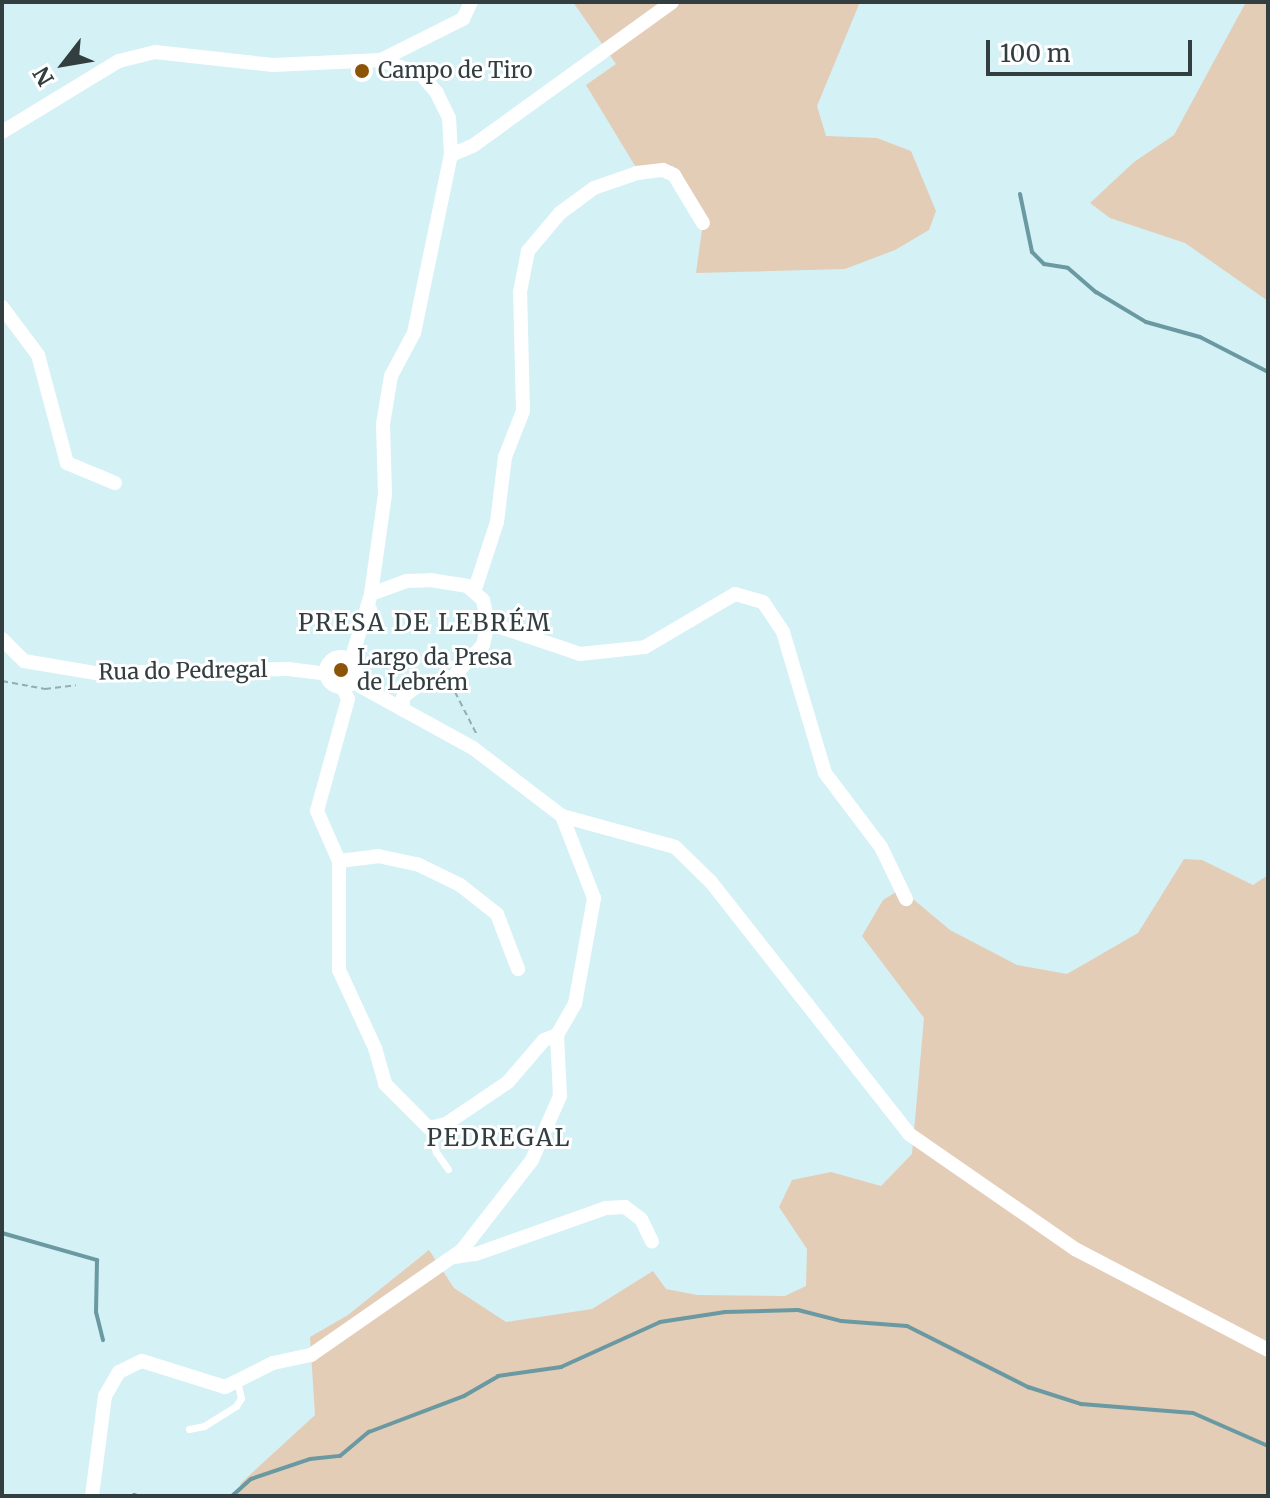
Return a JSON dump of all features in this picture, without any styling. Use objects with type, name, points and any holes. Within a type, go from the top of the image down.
[{"type":"street","points":[[381,60],[463,19],[471,2]]},
{"type":"street","points":[[451,155],[474,145],[672,2]]},
{"type":"street","points":[[2,132],[80,80],[119,61],[155,52],[273,65],[381,60],[422,75],[437,93],[449,118],[451,155],[414,333],[391,376],[383,424],[385,495],[371,594],[351,660],[356,673],[348,685],[348,699],[317,811],[339,861],[339,970],[349,999],[375,1048],[385,1084],[429,1128],[446,1124],[508,1082],[544,1040],[557,1035]]},
{"type":"street","points":[[474,592],[497,522],[505,457],[523,411],[520,292],[528,251],[560,213],[594,188],[637,173],[663,170],[674,175],[703,223]]},
{"type":"street","points":[[2,307],[38,355],[67,463],[115,483]]},
{"type":"street","points":[[371,594],[406,581],[430,580],[474,592],[483,600],[488,623],[483,645],[451,679],[420,684],[403,697],[403,710]]},
{"type":"street","points":[[488,623],[580,654],[645,647],[735,594],[763,602],[783,632],[825,773],[881,847],[906,899]]},
{"type":"street","name":"Rua do Pedregal","points":[[2,639],[24,661],[96,673],[288,669],[326,674]]},
{"type":"street","points":[[351,660],[336,658],[326,674],[330,683],[348,685],[403,710],[473,748],[562,816],[675,847],[711,882],[909,1134],[1075,1249],[1268,1350]]},
{"type":"street","points":[[92,1496],[105,1396],[119,1372],[142,1361],[225,1387],[273,1363],[311,1355],[462,1250],[532,1160],[560,1096],[557,1035],[575,1004],[594,898],[562,816]]},
{"type":"street","points":[[339,861],[378,856],[417,864],[460,885],[497,914],[518,969]]},
{"type":"street","points":[[450,1258],[476,1254],[606,1208],[625,1207],[641,1219],[652,1242]]},
{"type":"lane","points":[[429,1128],[448,1169]]},
{"type":"lane","points":[[189,1429],[204,1426],[236,1406],[241,1398],[237,1381]]},
{"type":"path","points":[[2,681],[67,688],[96,673]]},
{"type":"path","points":[[451,679],[458,703],[478,737],[473,748]]},
{"type":"shaded area","points":[[573,2],[860,2],[817,106],[826,136],[877,138],[911,151],[936,211],[929,230],[895,250],[845,269],[696,273],[704,216],[673,166],[640,174],[586,85],[616,64]]},
{"type":"shaded area","points":[[1246,2],[1268,2],[1268,301],[1185,243],[1110,218],[1090,203],[1134,162],[1174,135]]},
{"type":"shaded area","points":[[1184,859],[1202,860],[1253,885],[1268,875],[1268,1496],[237,1496],[241,1483],[315,1415],[310,1337],[348,1315],[429,1250],[454,1288],[506,1322],[592,1309],[653,1271],[666,1289],[697,1295],[785,1296],[806,1286],[807,1249],[779,1207],[792,1180],[831,1172],[881,1186],[912,1154],[924,1018],[862,936],[883,900],[901,889],[950,930],[1017,965],[1067,974],[1138,933]]},
{"type":"waterway","points":[[1020,194],[1032,252],[1044,264],[1068,268],[1096,292],[1146,322],[1200,337],[1268,372]]},
{"type":"waterway","points":[[2,1233],[97,1260],[96,1312],[103,1340]]},
{"type":"waterway","points":[[232,1496],[251,1479],[310,1459],[340,1456],[369,1432],[464,1396],[498,1376],[561,1367],[660,1322],[725,1312],[798,1310],[841,1321],[907,1326],[1028,1387],[1081,1404],[1193,1413],[1268,1446]]},
{"type":"place","name":"Campo de Tiro","points":[[362,71]]},
{"type":"place","name":"Largo da Presa de Lebrém","points":[[341,670]]},
{"type":"district","name":"PRESA DE LEBRÉM","points":[[425,623]]},
{"type":"district","name":"PEDREGAL","points":[[499,1138]]}]
